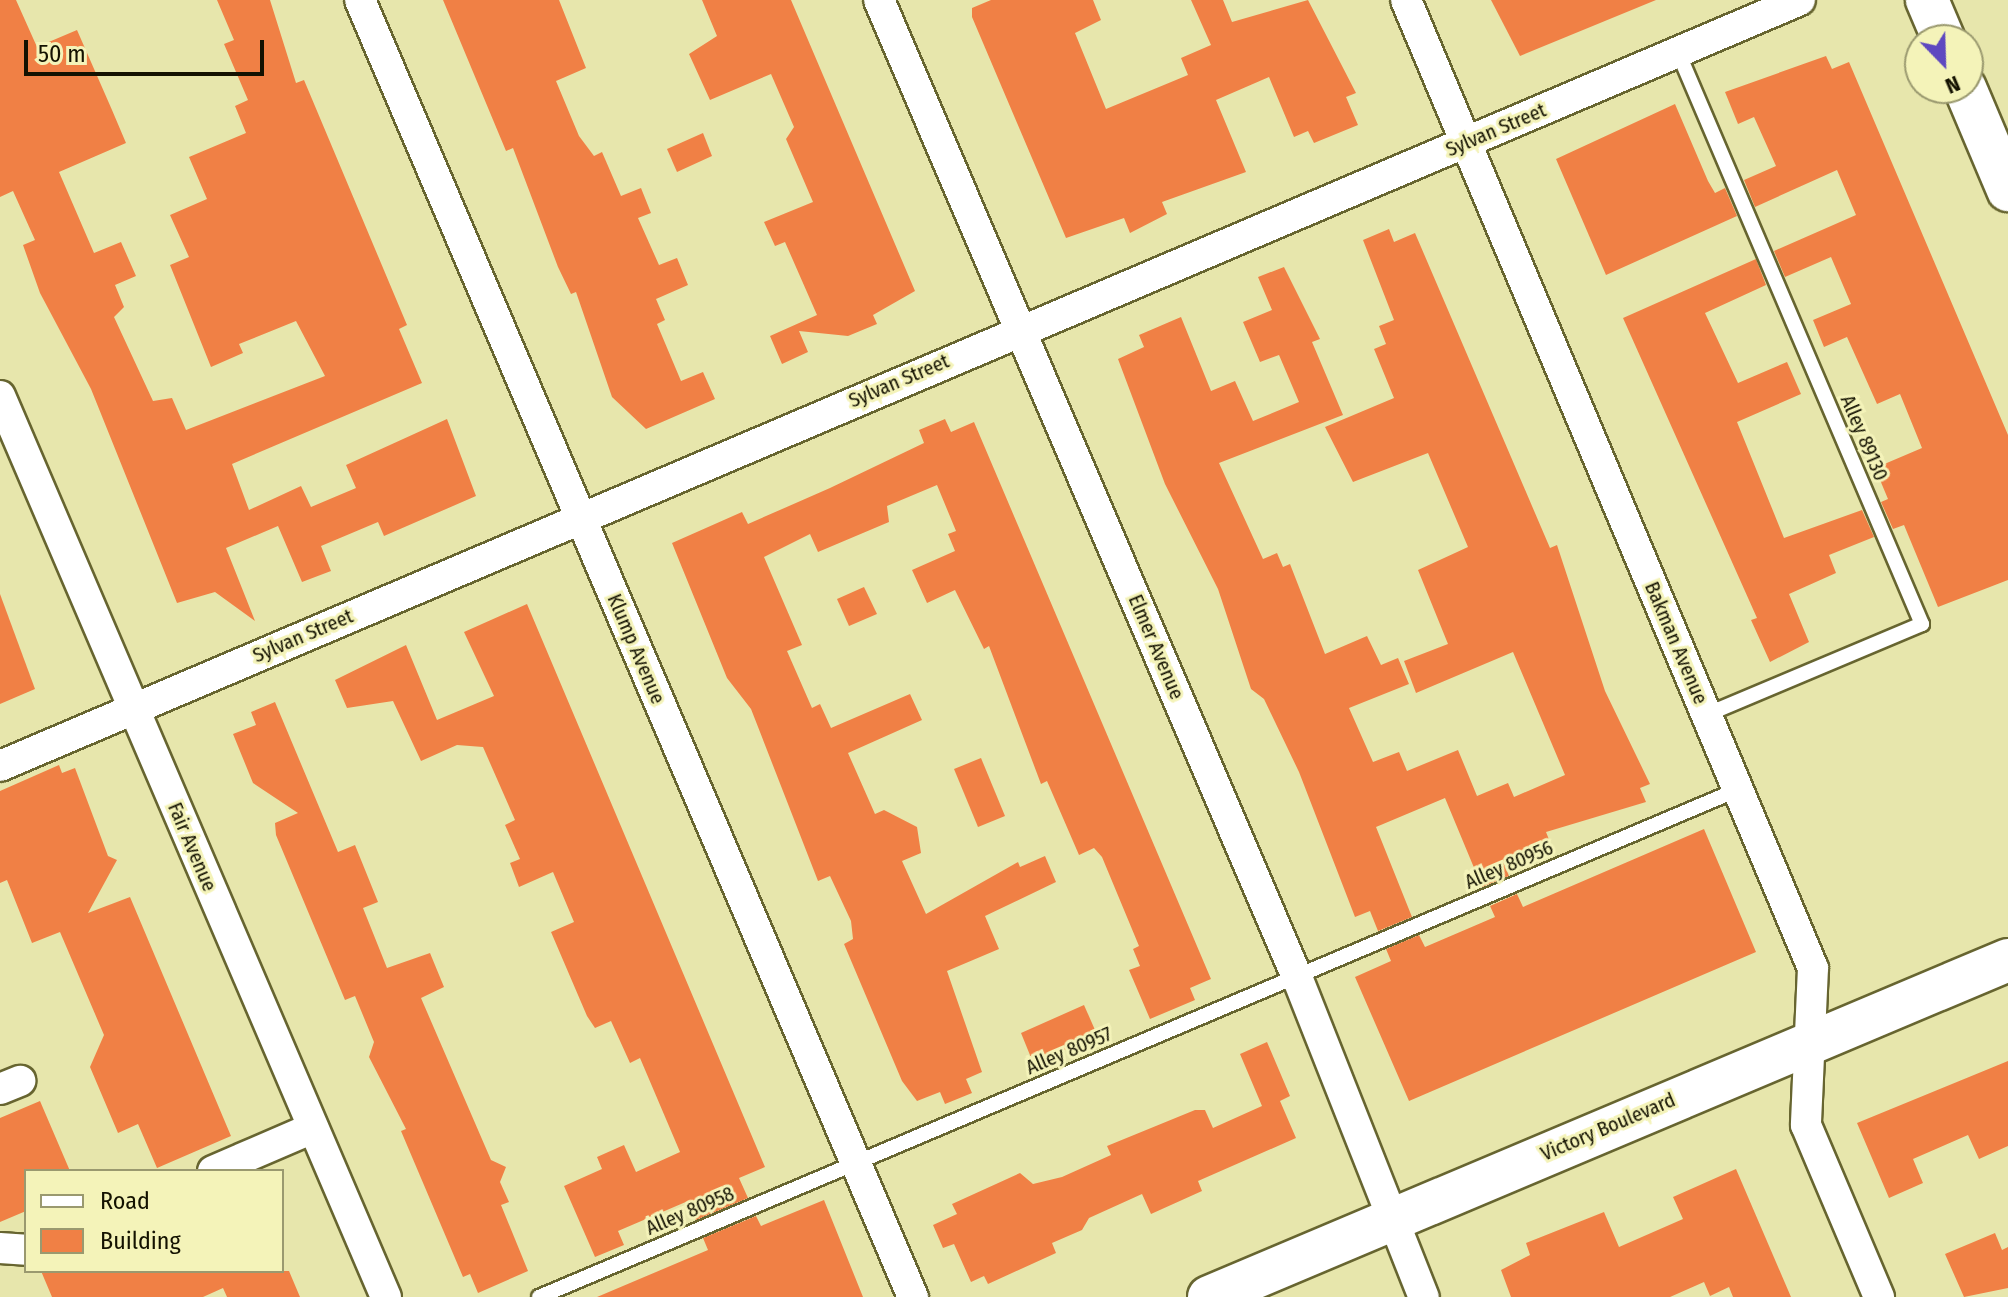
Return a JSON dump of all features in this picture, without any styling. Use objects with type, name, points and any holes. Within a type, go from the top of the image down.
[{"type":"main road","points":[[1927,0],[1937,24]]},
{"type":"main road","points":[[1972,104],[2008,190]]},
{"type":"main road","name":"Victory Boulevard","points":[[1209,1297],[1807,1042],[2008,960]]},
{"type":"street","name":"Klump Avenue","points":[[360,0],[913,1297]]},
{"type":"street","name":"Elmer Avenue","points":[[879,0],[1297,977],[1424,1297]]},
{"type":"street","name":"Bakman Avenue","points":[[1406,0],[1813,968],[1807,1042],[1806,1125],[1879,1297]]},
{"type":"street","name":"Sylvan Street","points":[[0,766],[1020,329],[1800,0]]},
{"type":"street","name":"Fair Avenue","points":[[0,396],[386,1297]]},
{"type":"street","points":[[218,1169],[313,1128]]},
{"type":"street","points":[[0,1248],[24,1250]]},
{"type":"lane","name":"Alley 89130","points":[[1678,52],[1922,624],[1706,715]]},
{"type":"lane","name":"Alley 80956","points":[[1297,977],[1737,790]]},
{"type":"lane","name":"Alley 80957","points":[[856,1162],[1297,977]]},
{"type":"lane","name":"Alley 80958","points":[[539,1297],[856,1162]]},
{"type":"building","points":[[0,0],[16,0],[37,47],[77,30],[112,110],[126,143],[59,172],[94,253],[121,242],[136,276],[115,285],[124,307],[114,317],[153,401],[172,398],[186,430],[325,376],[296,321],[239,344],[243,353],[211,367],[170,265],[189,257],[170,215],[207,199],[189,157],[246,133],[235,106],[248,100],[224,44],[234,40],[217,0],[270,0],[296,83],[304,80],[407,325],[399,329],[422,383],[232,464],[249,510],[301,486],[311,507],[356,488],[346,465],[447,419],[476,496],[384,536],[378,522],[321,546],[331,571],[302,582],[278,526],[226,548],[255,621],[215,592],[177,603],[91,389],[40,293],[23,245],[35,240],[13,191],[0,197]]},
{"type":"building","points":[[443,0],[559,0],[586,68],[556,81],[579,136],[594,156],[602,152],[621,196],[641,188],[651,213],[638,218],[659,265],[677,258],[688,285],[656,299],[665,320],[657,324],[681,381],[703,372],[715,399],[646,429],[612,397],[576,292],[571,294],[558,267],[513,148],[506,151]]},
{"type":"building","points":[[702,0],[791,0],[915,291],[873,315],[877,324],[848,336],[799,331],[808,352],[782,364],[770,336],[817,315],[785,242],[775,246],[764,222],[813,202],[786,139],[794,127],[771,74],[710,100],[689,54],[717,36]]},
{"type":"building","points":[[991,0],[1093,0],[1101,20],[1075,33],[1106,109],[1188,75],[1181,58],[1211,45],[1191,0],[1223,0],[1232,22],[1308,0],[1356,93],[1346,97],[1358,125],[1314,143],[1308,131],[1294,137],[1269,77],[1216,100],[1246,172],[1162,202],[1167,214],[1130,233],[1124,218],[1066,238],[972,17],[972,8]]},
{"type":"building","points":[[1491,0],[1656,0],[1520,56]]},
{"type":"building","points":[[1826,56],[1832,69],[1849,62],[2008,435],[2008,580],[1938,607],[1904,525],[1893,529],[1881,502],[1888,499],[1875,468],[1922,448],[1900,394],[1877,404],[1847,337],[1824,347],[1813,320],[1851,304],[1831,257],[1785,277],[1774,251],[1856,215],[1837,170],[1755,207],[1744,180],[1776,166],[1754,117],[1738,124],[1725,92]]},
{"type":"building","points":[[1675,104],[1708,181],[1715,193],[1725,188],[1737,216],[1606,275],[1556,159]]},
{"type":"building","points":[[703,133],[712,156],[677,172],[667,149]]},
{"type":"building","points":[[1389,229],[1394,242],[1415,233],[1550,548],[1557,545],[1605,691],[1650,784],[1640,788],[1646,802],[1546,832],[1550,842],[1503,862],[1509,876],[1482,887],[1445,798],[1376,827],[1412,917],[1378,931],[1370,911],[1355,917],[1299,772],[1264,699],[1251,689],[1218,589],[1165,484],[1118,359],[1144,347],[1139,335],[1181,317],[1211,391],[1235,381],[1253,421],[1299,402],[1279,355],[1260,362],[1243,322],[1272,310],[1258,277],[1284,267],[1320,339],[1312,342],[1343,415],[1219,463],[1263,559],[1277,553],[1283,567],[1290,564],[1325,654],[1367,636],[1381,665],[1398,658],[1409,684],[1349,708],[1373,762],[1399,752],[1407,771],[1458,750],[1477,796],[1508,783],[1514,797],[1565,775],[1513,652],[1416,693],[1404,661],[1448,644],[1418,570],[1468,547],[1428,453],[1353,482],[1325,427],[1394,398],[1374,349],[1386,344],[1379,326],[1394,320],[1363,240]]},
{"type":"building","points":[[1756,259],[1766,285],[1705,313],[1738,383],[1787,362],[1801,394],[1737,422],[1784,538],[1862,510],[1874,537],[1829,555],[1836,573],[1789,594],[1809,642],[1770,662],[1751,620],[1757,618],[1623,318]]},
{"type":"building","points":[[945,419],[951,432],[974,422],[1211,979],[1190,988],[1195,1000],[1150,1019],[1129,970],[1140,966],[1133,949],[1139,946],[1102,857],[1094,848],[1079,855],[1047,781],[1041,784],[989,646],[984,649],[955,590],[927,603],[912,570],[955,551],[948,534],[956,531],[937,485],[887,506],[889,522],[818,552],[810,534],[764,557],[802,645],[787,651],[812,708],[820,704],[831,728],[910,694],[922,720],[848,753],[875,814],[884,810],[917,827],[921,853],[902,861],[926,914],[1018,862],[1020,867],[1045,856],[1056,882],[985,916],[999,949],[947,971],[982,1072],[966,1079],[972,1093],[945,1104],[940,1092],[917,1101],[902,1081],[844,944],[853,939],[851,921],[830,876],[818,881],[751,709],[727,678],[672,543],[742,512],[748,524],[830,488],[924,443],[919,430]]},
{"type":"building","points":[[864,587],[877,614],[849,626],[837,599]]},
{"type":"building","points":[[0,594],[35,689],[0,704]]},
{"type":"building","points":[[527,604],[765,1167],[739,1178],[748,1198],[696,1220],[688,1201],[618,1231],[624,1245],[595,1257],[564,1186],[602,1169],[597,1157],[624,1145],[636,1172],[680,1152],[640,1058],[630,1063],[611,1021],[595,1028],[587,1016],[551,932],[574,922],[553,872],[519,887],[510,863],[520,859],[505,825],[515,820],[483,747],[457,745],[421,761],[393,701],[347,708],[335,680],[406,645],[437,720],[494,696],[464,632]]},
{"type":"building","points":[[275,702],[338,852],[355,845],[378,902],[363,908],[387,968],[430,953],[444,987],[421,998],[491,1160],[506,1167],[500,1182],[509,1202],[501,1205],[528,1271],[478,1293],[470,1274],[463,1277],[401,1131],[406,1129],[369,1057],[374,1042],[355,996],[345,1000],[276,835],[275,823],[298,813],[253,783],[233,734],[256,725],[251,712]]},
{"type":"building","points":[[981,758],[1005,816],[978,827],[954,769]]},
{"type":"building","points":[[59,765],[62,773],[75,768],[108,856],[117,860],[88,913],[130,897],[231,1136],[157,1168],[138,1124],[118,1133],[90,1067],[104,1035],[60,932],[32,943],[7,880],[0,883],[0,791]]},
{"type":"building","points":[[1704,829],[1756,952],[1409,1101],[1355,977],[1391,961],[1386,949],[1419,935],[1425,947],[1495,917],[1490,906],[1517,894],[1523,907]]},
{"type":"building","points":[[1084,1005],[1099,1039],[1032,1060],[1021,1033]]},
{"type":"building","points":[[1267,1042],[1290,1096],[1280,1101],[1296,1138],[1198,1181],[1202,1191],[1151,1214],[1142,1194],[1089,1218],[1082,1230],[1052,1243],[1056,1253],[988,1284],[984,1276],[971,1282],[954,1244],[943,1248],[933,1225],[957,1214],[952,1204],[1020,1173],[1033,1184],[1062,1177],[1111,1155],[1107,1146],[1195,1110],[1205,1110],[1213,1128],[1262,1106],[1240,1054]]},
{"type":"building","points":[[2008,1061],[2008,1146],[1979,1159],[1968,1135],[1913,1159],[1923,1183],[1889,1198],[1857,1123]]},
{"type":"building","points":[[40,1101],[69,1169],[24,1169],[24,1212],[0,1222],[0,1118]]},
{"type":"building","points":[[1736,1169],[1791,1297],[1733,1297],[1729,1287],[1710,1296],[1704,1282],[1670,1297],[1511,1297],[1501,1270],[1530,1255],[1526,1243],[1604,1212],[1619,1247],[1683,1219],[1673,1197]]},
{"type":"building","points":[[824,1200],[863,1297],[597,1297],[708,1250],[703,1238],[756,1216],[761,1226]]},
{"type":"building","points":[[1995,1233],[2002,1250],[2008,1247],[2008,1288],[1964,1297],[1945,1254]]},
{"type":"building","points":[[289,1271],[300,1297],[227,1297],[223,1288],[203,1297],[52,1297],[42,1273]]}]
